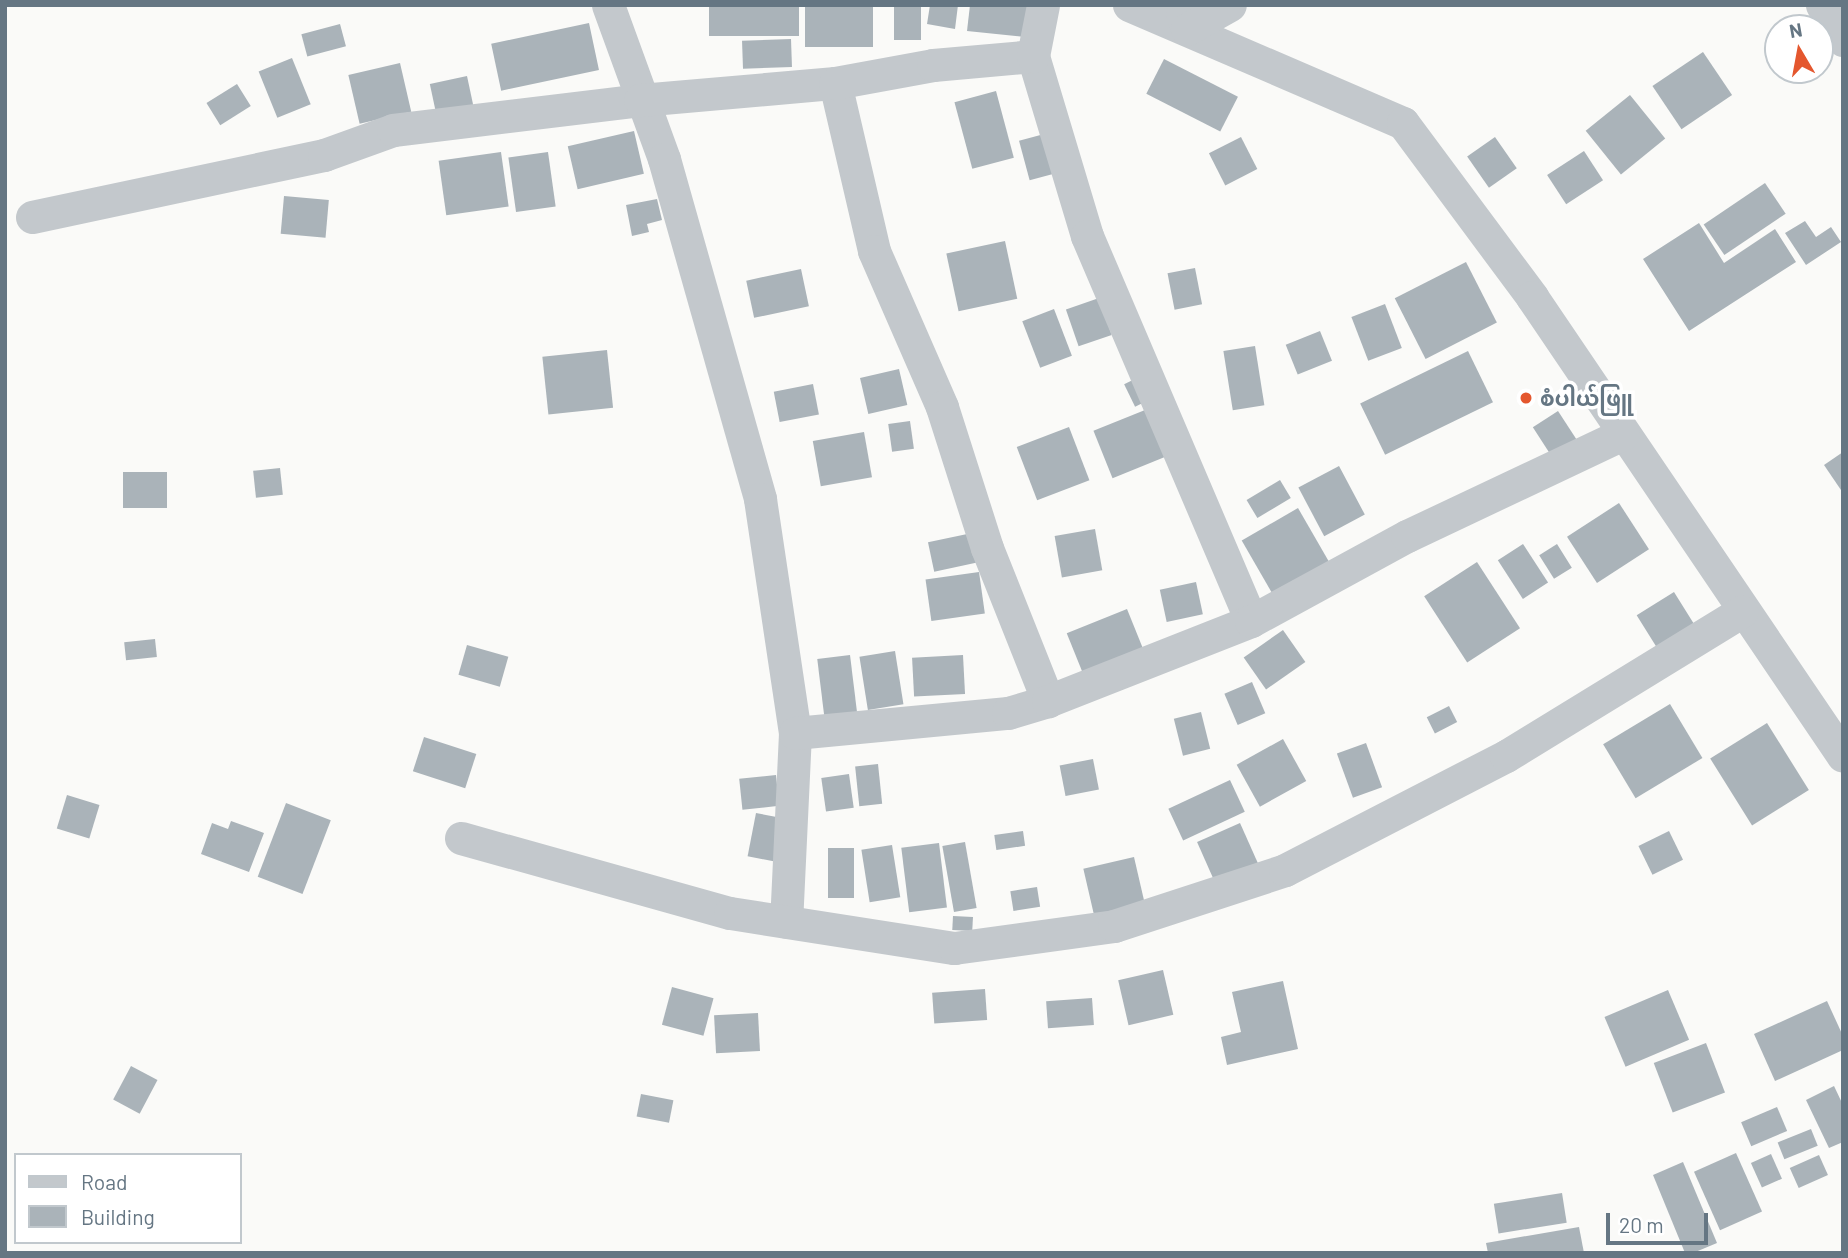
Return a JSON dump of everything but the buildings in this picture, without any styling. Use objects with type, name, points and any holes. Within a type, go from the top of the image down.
[{"type":"street","points":[[608,5],[640,100],[664,159],[760,499],[795,733],[786,922]]},
{"type":"street","points":[[1043,5],[1033,56],[1087,236],[1251,621]]},
{"type":"street","points":[[1129,5],[1183,17],[1404,123],[1532,297],[1741,612],[1843,756]]},
{"type":"street","points":[[1183,17],[1230,5]]},
{"type":"street","points":[[1822,5],[1843,40]]},
{"type":"street","points":[[32,218],[324,155],[393,130],[640,100],[835,83],[933,65],[1033,56]]},
{"type":"street","points":[[835,83],[874,251],[942,407],[987,548],[1048,701]]},
{"type":"street","points":[[795,733],[1008,713],[1048,701],[1251,621],[1407,536],[1623,434]]},
{"type":"street","points":[[461,838],[730,913],[954,948],[1114,926],[1285,870],[1506,756],[1741,612]]},
{"type":"place","name":"စံပါယ်ဖြူ","points":[[1526,398]]}]
